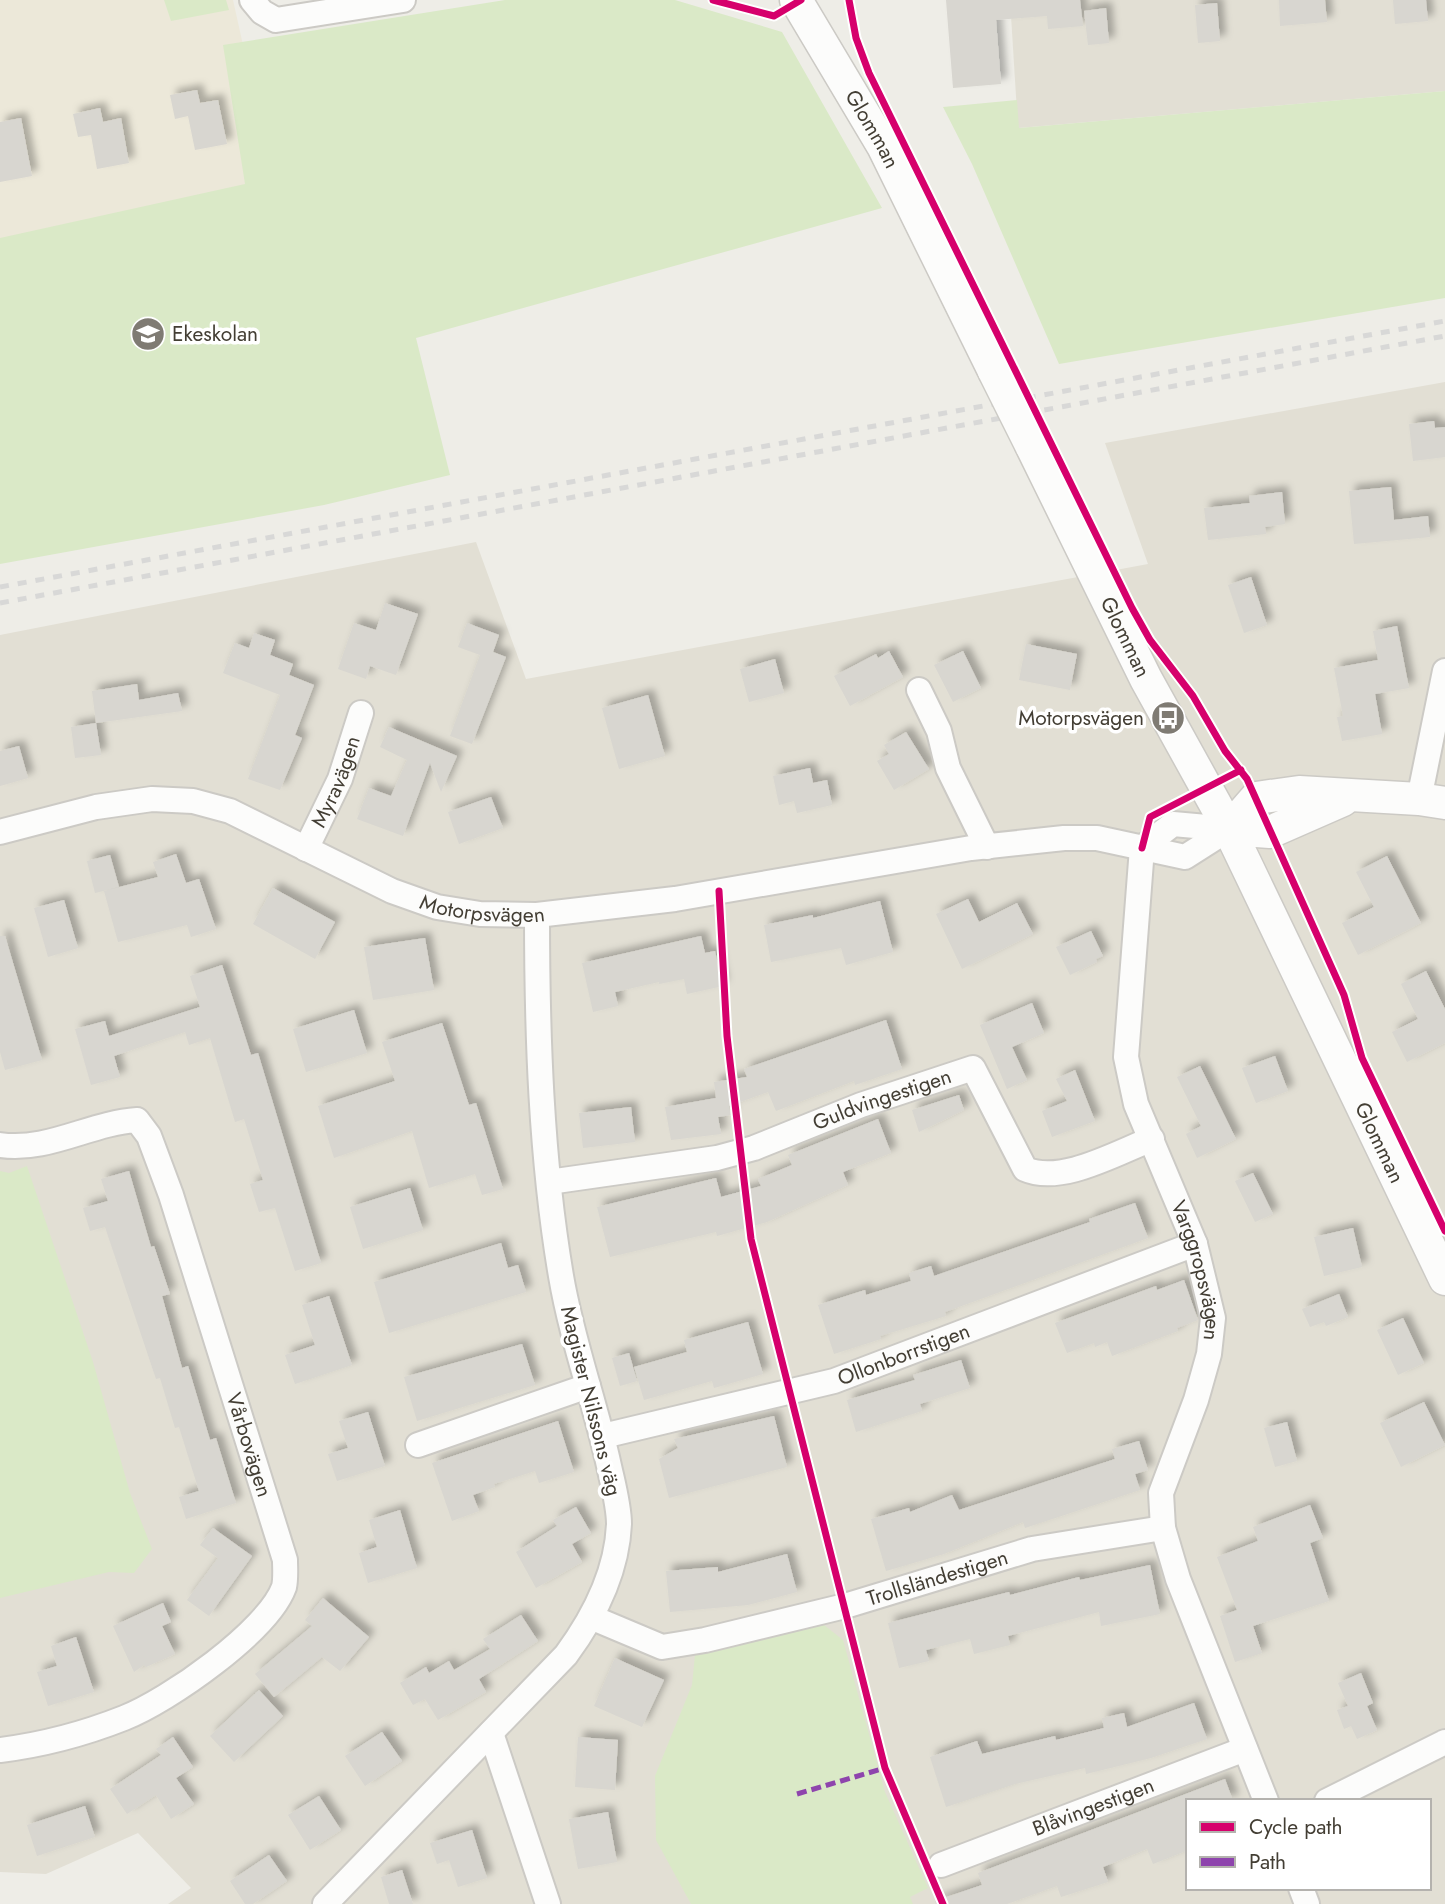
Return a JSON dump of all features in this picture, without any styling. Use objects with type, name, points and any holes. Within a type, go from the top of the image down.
[{"type":"street","points":[[252,0],[262,12],[275,20],[403,0]]},
{"type":"street","name":"Glomman","points":[[796,0],[883,146],[1146,679],[1229,829],[1445,1279]]},
{"type":"street","points":[[1229,829],[1270,832],[1353,797],[1432,801],[1445,671]]},
{"type":"street","points":[[919,690],[939,731],[948,768],[987,847]]},
{"type":"street","name":"Myravägen","points":[[306,849],[340,779],[361,713]]},
{"type":"street","name":"Motorpsvägen","points":[[0,832],[96,807],[152,799],[193,800],[230,811],[393,891],[437,907],[480,915],[537,915],[676,898],[987,847],[1097,838],[1185,857],[1229,829]]},
{"type":"street","name":"Varggropsvägen","points":[[1142,848],[1126,1057],[1136,1104],[1195,1244],[1213,1318],[1209,1354],[1196,1400],[1161,1493],[1163,1528],[1178,1579],[1265,1799]]},
{"type":"street","name":"Magister Nilssons väg","points":[[325,1904],[566,1655],[593,1618],[613,1562],[619,1523],[603,1436],[561,1276],[549,1182],[537,979],[537,915]]},
{"type":"street","name":"Guldvingestigen","points":[[549,1182],[717,1158],[754,1148],[861,1105],[973,1068],[1025,1169],[1038,1175],[1063,1174],[1152,1139]]},
{"type":"street","name":"Vårbovägen","points":[[0,1146],[16,1148],[58,1140],[116,1121],[137,1120],[149,1136],[171,1195],[285,1560],[284,1586],[265,1615],[237,1645],[180,1686],[127,1717],[74,1734],[0,1750]]},
{"type":"street","name":"Ollonborrstigen","points":[[603,1436],[834,1381],[1195,1244]]},
{"type":"street","points":[[418,1445],[588,1386]]},
{"type":"street","name":"Trollsländestigen","points":[[593,1618],[662,1647],[845,1606],[1032,1549],[1163,1528]]},
{"type":"street","points":[[491,1733],[548,1904]]},
{"type":"street","points":[[1330,1799],[1445,1742]]},
{"type":"street","name":"Blåvingestigen","points":[[941,1865],[1245,1749]]},
{"type":"shaded area","name":"Ekeskolan","points":[[0,0],[233,0],[269,162],[0,564]]},
{"type":"shaded area","points":[[1010,0],[1445,0],[1445,91],[1018,128]]},
{"type":"shaded area","points":[[1445,382],[1445,1904],[168,1904],[191,1888],[138,1833],[46,1874],[0,1872],[0,635],[476,542],[526,679],[1148,564],[1105,443]]},
{"type":"green space","points":[[164,0],[226,0],[229,10],[171,21]]},
{"type":"green space","points":[[505,0],[675,0],[782,32],[882,208],[416,338],[450,475],[324,505],[0,564],[0,238],[245,184],[223,45]]},
{"type":"green space","points":[[1445,91],[1445,298],[1059,364],[972,164],[943,107],[1017,100],[1019,128]]},
{"type":"green space","points":[[27,1166],[93,1362],[130,1493],[152,1549],[134,1573],[109,1572],[0,1598],[0,1171],[9,1173]]},
{"type":"green space","points":[[824,1625],[843,1640],[885,1792],[928,1888],[910,1897],[913,1904],[691,1904],[656,1840],[655,1776],[692,1685],[695,1655]]},
{"type":"building","points":[[946,0],[1080,0],[1083,26],[1048,29],[1047,16],[996,20],[1001,84],[953,88]]},
{"type":"building","points":[[1279,0],[1325,0],[1327,22],[1280,26]]},
{"type":"building","points":[[1393,0],[1426,0],[1428,21],[1395,24]]},
{"type":"building","points":[[1217,3],[1220,41],[1198,43],[1195,5]]},
{"type":"building","points":[[1106,8],[1109,43],[1088,45],[1084,11]]},
{"type":"building","points":[[197,90],[200,103],[218,100],[227,144],[195,150],[188,116],[175,119],[170,95]]},
{"type":"building","points":[[100,108],[103,122],[121,118],[129,163],[97,169],[91,135],[78,137],[73,114]]},
{"type":"building","points":[[21,118],[32,176],[0,182],[0,122]]},
{"type":"building","points":[[1434,421],[1435,428],[1445,427],[1445,457],[1413,461],[1409,424]]},
{"type":"building","points":[[1391,487],[1394,520],[1428,516],[1430,537],[1354,544],[1349,491]]},
{"type":"building","points":[[1282,492],[1285,524],[1265,527],[1266,534],[1208,540],[1204,508],[1250,503],[1249,496]]},
{"type":"building","points":[[1251,577],[1267,625],[1244,633],[1228,585]]},
{"type":"building","points":[[385,603],[418,614],[396,675],[370,666],[366,679],[338,669],[354,623],[376,630]]},
{"type":"building","points":[[467,623],[499,635],[493,652],[506,657],[472,744],[450,736],[480,655],[458,647]]},
{"type":"building","points":[[1397,626],[1409,688],[1375,694],[1382,734],[1342,741],[1337,717],[1343,716],[1334,668],[1378,660],[1373,631]]},
{"type":"building","points":[[254,633],[275,640],[270,655],[293,664],[289,675],[314,685],[295,735],[302,738],[280,790],[248,779],[280,695],[223,673],[235,643],[249,648]]},
{"type":"building","points":[[1026,644],[1077,654],[1070,690],[1019,680]]},
{"type":"building","points":[[889,651],[903,677],[850,706],[834,676],[876,654],[878,658]]},
{"type":"building","points":[[963,651],[981,688],[953,702],[934,665]]},
{"type":"building","points":[[775,659],[784,693],[749,702],[740,669]]},
{"type":"building","points":[[137,684],[139,700],[178,693],[182,711],[96,723],[92,691]]},
{"type":"building","points":[[648,695],[665,756],[619,769],[602,708]]},
{"type":"building","points":[[96,723],[101,755],[75,758],[71,727]]},
{"type":"building","points":[[389,727],[457,756],[441,792],[430,763],[403,836],[357,819],[369,788],[391,796],[407,760],[380,747]]},
{"type":"building","points":[[906,732],[929,769],[894,790],[877,761],[889,754],[884,745]]},
{"type":"building","points":[[19,746],[28,778],[0,786],[0,751]]},
{"type":"building","points":[[810,768],[813,783],[827,780],[832,805],[797,813],[794,801],[779,805],[773,776]]},
{"type":"building","points":[[491,797],[503,828],[459,844],[448,812]]},
{"type":"building","points":[[176,854],[186,883],[199,879],[216,929],[191,937],[187,925],[118,942],[104,891],[158,877],[153,862]]},
{"type":"building","points":[[110,855],[119,887],[95,893],[87,861]]},
{"type":"building","points":[[1387,856],[1421,923],[1358,955],[1342,923],[1374,907],[1356,872]]},
{"type":"building","points":[[273,888],[335,922],[315,959],[253,924]]},
{"type":"building","points":[[968,899],[979,922],[1017,903],[1033,934],[962,969],[936,914]]},
{"type":"building","points":[[64,900],[78,948],[48,957],[34,908]]},
{"type":"building","points":[[880,901],[893,952],[846,965],[841,948],[771,962],[764,925],[813,915],[813,918]]},
{"type":"building","points":[[1091,931],[1103,956],[1096,959],[1097,962],[1070,975],[1056,947]]},
{"type":"building","points":[[0,936],[5,936],[42,1060],[5,1070],[0,1052]]},
{"type":"building","points":[[701,936],[705,953],[715,951],[723,986],[687,994],[684,979],[659,982],[615,992],[618,1006],[593,1012],[582,963]]},
{"type":"building","points":[[425,938],[434,990],[373,1000],[364,947]]},
{"type":"building","points":[[222,965],[251,1055],[258,1053],[321,1263],[295,1271],[275,1208],[259,1212],[250,1184],[263,1180],[244,1119],[235,1122],[210,1038],[189,1045],[185,1032],[114,1056],[120,1077],[91,1085],[75,1029],[105,1021],[109,1036],[200,1007],[190,976]]},
{"type":"building","points":[[1426,971],[1445,1009],[1445,1043],[1407,1062],[1392,1032],[1418,1019],[1401,984]]},
{"type":"building","points":[[1032,1003],[1044,1033],[1012,1047],[1027,1080],[1007,1089],[980,1025]]},
{"type":"building","points":[[354,1010],[367,1053],[306,1072],[293,1029]]},
{"type":"building","points":[[886,1020],[902,1069],[855,1085],[854,1081],[776,1111],[768,1092],[729,1106],[731,1115],[718,1117],[721,1134],[671,1140],[665,1107],[716,1098],[714,1082],[747,1077],[744,1069]]},
{"type":"building","points":[[442,1023],[469,1105],[476,1103],[503,1189],[482,1195],[475,1174],[429,1188],[412,1131],[334,1158],[318,1106],[395,1081],[382,1042]]},
{"type":"building","points":[[1275,1056],[1288,1091],[1256,1103],[1242,1068]]},
{"type":"building","points":[[1200,1066],[1236,1139],[1197,1158],[1186,1134],[1201,1126],[1177,1077]]},
{"type":"building","points":[[1075,1070],[1095,1121],[1052,1137],[1042,1111],[1067,1101],[1056,1079]]},
{"type":"building","points":[[959,1095],[964,1110],[919,1132],[912,1110]]},
{"type":"building","points":[[631,1107],[635,1142],[583,1148],[579,1113]]},
{"type":"building","points":[[878,1119],[891,1153],[843,1172],[848,1185],[767,1222],[717,1236],[716,1232],[610,1257],[597,1207],[716,1178],[721,1197],[761,1186],[758,1179],[792,1165],[788,1155]]},
{"type":"building","points":[[129,1171],[151,1247],[154,1246],[170,1294],[162,1296],[182,1368],[188,1366],[210,1440],[216,1438],[236,1503],[186,1519],[179,1497],[199,1491],[179,1427],[175,1428],[160,1378],[156,1379],[105,1227],[90,1231],[83,1208],[108,1201],[101,1179]]},
{"type":"building","points":[[1253,1173],[1273,1214],[1255,1222],[1235,1181]]},
{"type":"building","points":[[410,1188],[423,1230],[363,1249],[350,1207]]},
{"type":"building","points":[[1135,1203],[1148,1238],[945,1312],[946,1316],[880,1336],[881,1339],[834,1354],[818,1305],[865,1290],[866,1295],[911,1281],[909,1273],[931,1266],[934,1276],[1090,1222],[1089,1219]]},
{"type":"building","points":[[1353,1228],[1362,1267],[1324,1276],[1314,1237]]},
{"type":"building","points":[[501,1243],[508,1268],[518,1265],[526,1292],[389,1333],[374,1282]]},
{"type":"building","points":[[1184,1280],[1198,1320],[1177,1328],[1178,1331],[1112,1356],[1107,1342],[1095,1347],[1094,1343],[1067,1353],[1055,1323],[1156,1286],[1157,1290]]},
{"type":"building","points":[[1339,1294],[1348,1317],[1326,1326],[1324,1322],[1310,1327],[1302,1309]]},
{"type":"building","points":[[329,1296],[352,1365],[295,1384],[285,1355],[315,1345],[302,1305]]},
{"type":"building","points":[[1403,1318],[1424,1363],[1398,1375],[1377,1330]]},
{"type":"building","points":[[748,1322],[763,1374],[714,1388],[712,1381],[644,1400],[634,1367],[687,1352],[684,1340]]},
{"type":"building","points":[[522,1344],[535,1385],[417,1421],[404,1377]]},
{"type":"building","points":[[629,1353],[637,1381],[620,1386],[612,1358]]},
{"type":"building","points":[[961,1360],[970,1388],[920,1404],[922,1411],[856,1432],[847,1400],[915,1380],[913,1375]]},
{"type":"building","points":[[1424,1402],[1445,1445],[1401,1467],[1380,1423]]},
{"type":"building","points":[[368,1412],[385,1466],[337,1481],[328,1454],[348,1448],[339,1421]]},
{"type":"building","points":[[774,1416],[787,1467],[669,1498],[659,1459],[678,1448],[674,1439]]},
{"type":"building","points":[[558,1421],[574,1472],[539,1483],[535,1471],[494,1484],[495,1487],[473,1495],[479,1511],[452,1521],[432,1463]]},
{"type":"building","points":[[1287,1422],[1297,1461],[1275,1467],[1264,1428]]},
{"type":"building","points":[[1139,1441],[1148,1470],[1135,1474],[1140,1490],[1025,1528],[1023,1522],[944,1554],[886,1571],[871,1519],[909,1508],[910,1512],[952,1495],[959,1510],[1115,1459],[1112,1449]]},
{"type":"building","points":[[1310,1505],[1323,1538],[1310,1543],[1329,1601],[1253,1626],[1262,1653],[1235,1662],[1220,1616],[1237,1610],[1217,1557],[1258,1541],[1253,1527]]},
{"type":"building","points":[[576,1507],[591,1533],[572,1544],[582,1562],[536,1588],[516,1552],[557,1526],[553,1520]]},
{"type":"building","points":[[400,1510],[417,1568],[368,1583],[359,1553],[377,1547],[369,1520]]},
{"type":"building","points":[[213,1528],[252,1556],[209,1616],[187,1600],[218,1558],[200,1545]]},
{"type":"building","points":[[787,1554],[797,1592],[748,1605],[670,1612],[666,1571],[718,1567],[718,1572]]},
{"type":"building","points":[[1150,1565],[1160,1614],[1101,1626],[1099,1612],[1008,1636],[1010,1645],[974,1654],[970,1639],[926,1650],[929,1661],[899,1668],[888,1623],[1009,1592],[1010,1595],[1079,1577],[1080,1580]]},
{"type":"building","points":[[323,1598],[369,1637],[340,1671],[322,1657],[274,1697],[255,1674],[312,1626],[305,1620]]},
{"type":"building","points":[[163,1603],[171,1622],[162,1626],[175,1654],[146,1667],[144,1665],[134,1672],[113,1626]]},
{"type":"building","points":[[521,1615],[538,1641],[479,1679],[486,1692],[438,1720],[425,1699],[413,1705],[400,1683],[426,1667],[429,1673],[449,1661],[454,1670],[490,1649],[483,1639]]},
{"type":"building","points":[[76,1637],[94,1692],[48,1706],[37,1672],[57,1666],[51,1646]]},
{"type":"building","points":[[615,1658],[664,1680],[642,1727],[594,1706]]},
{"type":"building","points":[[1361,1673],[1373,1703],[1367,1706],[1377,1730],[1357,1739],[1351,1726],[1344,1729],[1337,1710],[1348,1706],[1338,1683]]},
{"type":"building","points":[[259,1690],[283,1716],[234,1762],[210,1736]]},
{"type":"building","points":[[1194,1703],[1207,1739],[1151,1758],[1086,1774],[1085,1768],[1015,1784],[946,1807],[930,1757],[977,1741],[982,1754],[1055,1736],[1056,1740],[1104,1728],[1102,1718],[1124,1713],[1127,1727]]},
{"type":"building","points":[[382,1732],[402,1761],[365,1786],[345,1756]]},
{"type":"building","points":[[173,1737],[193,1767],[176,1778],[194,1804],[171,1819],[156,1795],[127,1814],[110,1789],[161,1755],[156,1749]]},
{"type":"building","points":[[578,1737],[618,1740],[615,1790],[575,1787]]},
{"type":"building","points":[[1225,1779],[1232,1799],[1186,1799],[1186,1851],[1153,1864],[1147,1849],[1103,1867],[1108,1882],[1061,1897],[1057,1886],[1007,1904],[936,1904],[935,1901],[982,1885],[978,1873]]},
{"type":"building","points":[[319,1796],[341,1830],[310,1850],[288,1815]]},
{"type":"building","points":[[85,1806],[95,1837],[37,1856],[27,1825]]},
{"type":"building","points":[[608,1812],[617,1862],[578,1869],[569,1819]]},
{"type":"building","points":[[472,1830],[487,1878],[458,1887],[449,1860],[437,1864],[430,1843]]},
{"type":"building","points":[[269,1855],[287,1881],[253,1904],[245,1904],[230,1881]]},
{"type":"building","points":[[402,1870],[413,1904],[389,1904],[381,1877]]},
{"type":"railway","points":[[0,587],[1445,321]]},
{"type":"railway","points":[[0,603],[1445,336]]},
{"type":"marked path","points":[[797,1794],[885,1768]]},
{"type":"cycle path","points":[[713,0],[774,16],[801,0]]},
{"type":"cycle path","points":[[849,0],[856,38],[869,73],[1132,608],[1150,640],[1193,696],[1225,751],[1247,779],[1344,995],[1362,1058],[1445,1231]]},
{"type":"cycle path","points":[[1142,848],[1150,817],[1241,770]]},
{"type":"cycle path","points":[[719,891],[727,1036],[751,1239],[885,1768],[943,1904]]},
{"type":"place","name":"Ekeskolan","points":[[148,334]]},
{"type":"place","name":"Motorpsvägen","points":[[1168,718]]}]
